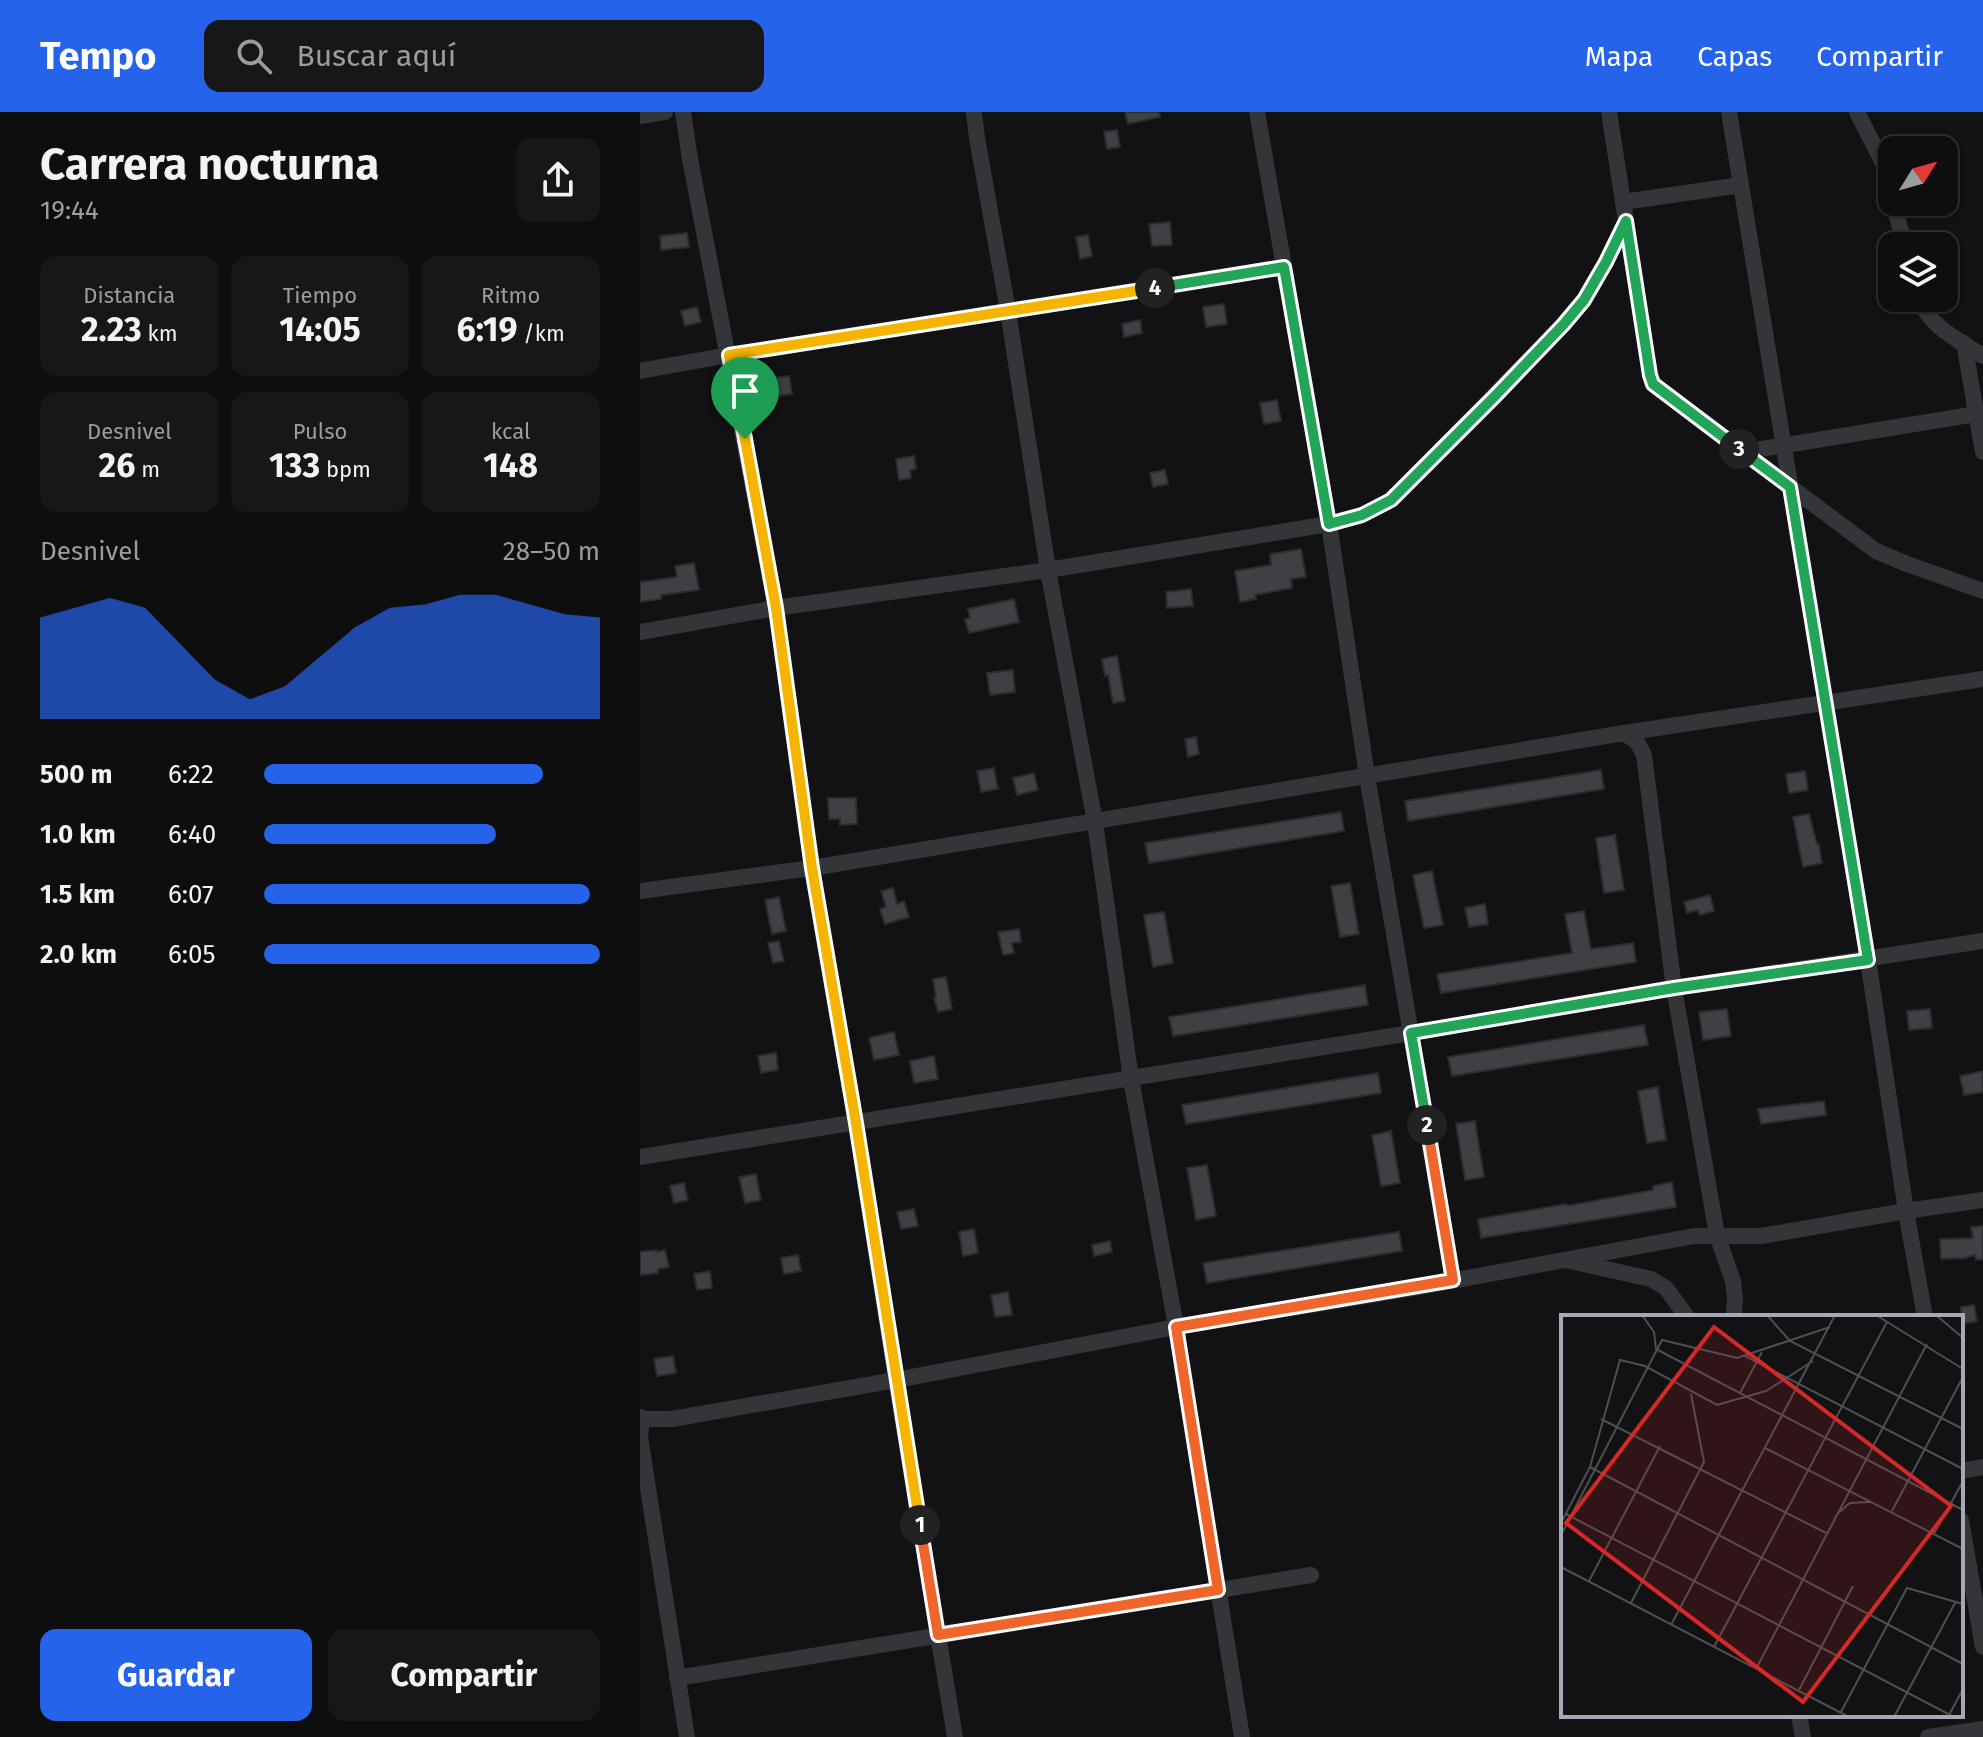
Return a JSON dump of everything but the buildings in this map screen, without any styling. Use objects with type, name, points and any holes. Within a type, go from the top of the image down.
[{"type":"street","points":[[640,116],[665,112]]},
{"type":"street","points":[[683,112],[776,608],[812,868],[955,1737]]},
{"type":"street","points":[[974,112],[1048,570],[1095,822],[1131,1079],[1176,1327],[1242,1737]]},
{"type":"street","points":[[1257,112],[1329,524],[1367,776],[1453,1280]]},
{"type":"street","points":[[1609,112],[1653,384],[1876,551],[1983,591]]},
{"type":"street","points":[[1729,112],[1925,1315]]},
{"type":"street","points":[[1857,112],[1878,153]]},
{"type":"street","points":[[1623,202],[1741,185]]},
{"type":"street","points":[[640,632],[776,608],[1048,570],[1329,524],[1362,515],[1391,500],[1563,325],[1584,300],[1626,221]]},
{"type":"street","points":[[640,371],[1284,267]]},
{"type":"street","points":[[1926,312],[1936,324],[1983,356]]},
{"type":"street","points":[[1964,343],[1980,413],[1983,452]]},
{"type":"street","points":[[1743,452],[1980,413]]},
{"type":"street","points":[[640,891],[812,868],[1624,733],[1983,679]]},
{"type":"street","points":[[1624,733],[1637,742],[1644,755],[1674,988],[1717,1235],[1733,1281],[1734,1315]]},
{"type":"street","points":[[640,1157],[1674,988],[1983,941]]},
{"type":"street","points":[[687,1737],[640,1437],[641,1418],[672,1419],[1694,1236],[1761,1236],[1983,1200]]},
{"type":"street","points":[[1561,1259],[1651,1279],[1666,1288],[1686,1315]]},
{"type":"street","points":[[1963,1471],[1983,1467]]},
{"type":"street","points":[[1963,1532],[1983,1647]]},
{"type":"street","points":[[677,1678],[1311,1575]]},
{"type":"street","points":[[1799,1717],[1803,1737]]},
{"type":"street","points":[[1928,1737],[1983,1729]]},
{"type":"route","points":[[1626,221],[1653,384],[1790,487],[1868,960],[1674,988],[1411,1033],[1453,1280],[1176,1327],[1218,1590],[938,1635],[812,868],[776,608],[745,439],[729,355],[1284,267],[1329,524],[1362,515],[1391,500],[1495,396],[1584,300],[1626,221]]}]
